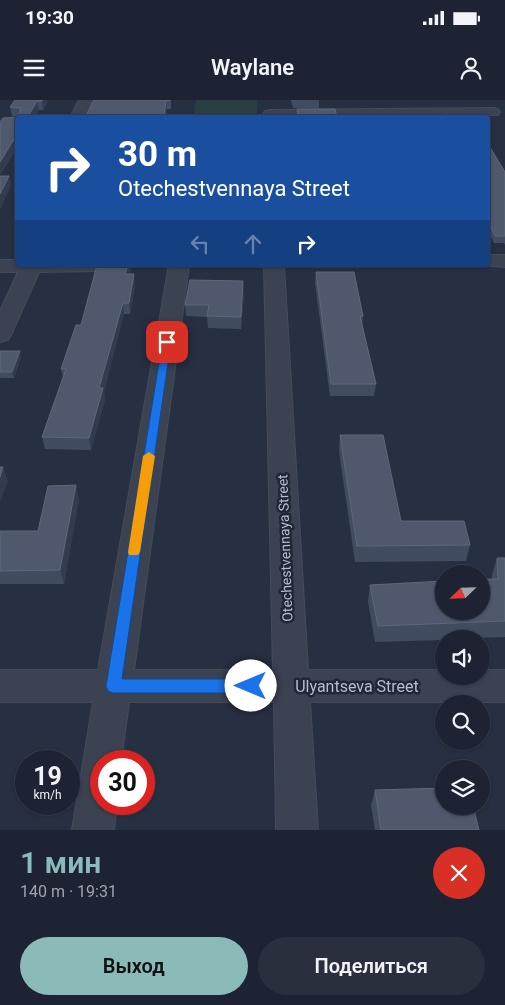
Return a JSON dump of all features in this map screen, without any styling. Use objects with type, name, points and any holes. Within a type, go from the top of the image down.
[{"type":"street","points":[[78,115],[86,100]]},
{"type":"street","points":[[332,113],[364,103],[364,100]]},
{"type":"street","points":[[269,110],[332,113],[489,106],[501,125]]},
{"type":"street","points":[[490,261],[505,261]]},
{"type":"street","points":[[0,266],[15,266]]},
{"type":"street","points":[[0,335],[31,267]]},
{"type":"street","points":[[104,750],[179,267]]},
{"type":"street","name":"Otechestvennaya Street","points":[[274,267],[297,830]]},
{"type":"street","name":"Ulyantseva Street","points":[[0,686],[505,686]]},
{"type":"street","points":[[93,830],[95,815]]},
{"type":"shaded area","points":[[196,100],[257,100],[257,115],[194,115]]},
{"type":"building","points":[[15,100],[42,100],[37,101],[29,115],[19,115],[21,108],[10,107]]},
{"type":"building","points":[[94,100],[166,100],[164,115],[86,115]]},
{"type":"building","points":[[297,109],[335,109],[336,115],[298,115]]},
{"type":"building","points":[[15,117],[15,138],[0,162],[0,122],[3,118]]},
{"type":"building","points":[[490,147],[505,172],[505,236],[495,236],[490,225]]},
{"type":"building","points":[[0,176],[9,176],[0,194]]},
{"type":"building","points":[[96,267],[127,267],[125,274],[134,274],[129,303],[123,303],[99,388],[103,388],[89,438],[42,437],[66,369],[61,369],[76,325],[81,325]]},
{"type":"building","points":[[316,272],[354,272],[363,316],[360,316],[376,384],[331,384]]},
{"type":"building","points":[[190,280],[243,281],[241,317],[207,316],[209,305],[185,305]]},
{"type":"building","points":[[0,351],[20,351],[12,372],[0,372]]},
{"type":"building","points":[[340,435],[383,435],[401,521],[464,521],[470,545],[357,546]]},
{"type":"building","points":[[76,485],[60,570],[0,571],[0,531],[38,531],[48,486]]},
{"type":"building","points":[[497,558],[505,558],[505,621],[378,626],[370,585],[435,581],[435,620],[490,620],[490,579],[498,579]]},
{"type":"building","points":[[435,788],[435,815],[475,815],[479,830],[381,830],[375,790]]},
{"type":"slow traffic","points":[[134,552],[149,456]]},
{"type":"route","points":[[167,342],[113,686],[251,686]]}]
